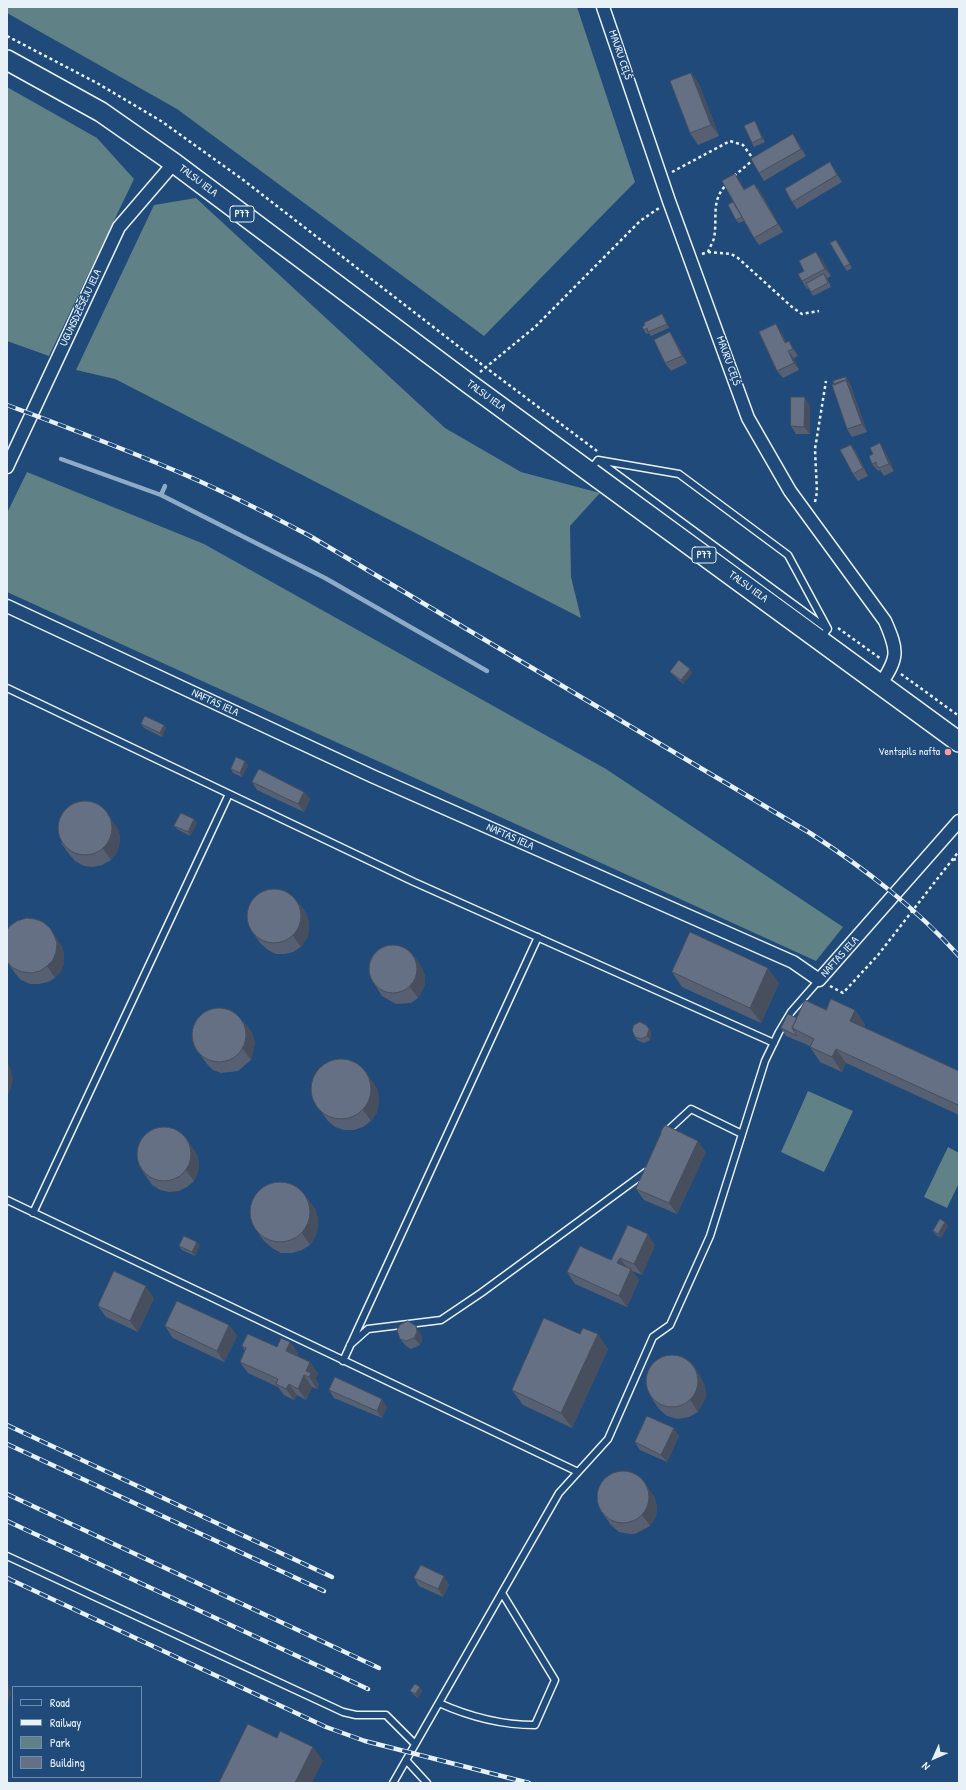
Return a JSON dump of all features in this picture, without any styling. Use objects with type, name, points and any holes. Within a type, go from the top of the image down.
[{"type":"main road","name":"TALSU IELA","points":[[7,60],[101,112],[174,163],[468,383],[593,465],[823,634],[880,685],[959,742]]},
{"type":"street","name":"MAURU CEĻŠ","points":[[603,7],[669,202],[748,418],[790,490],[885,621],[895,642],[892,667],[880,685]]},
{"type":"street","name":"UGUNSDZĒSĒJU IELA","points":[[7,467],[119,227],[174,163]]},
{"type":"street","name":"NAFTAS IELA","points":[[7,606],[372,776],[793,962],[819,980],[959,821]]},
{"type":"lane","points":[[593,465],[615,464],[679,474],[788,555],[820,615],[823,634]]},
{"type":"lane","points":[[7,688],[414,882],[774,1043]]},
{"type":"lane","points":[[33,1213],[229,794]]},
{"type":"lane","points":[[343,1361],[538,937]]},
{"type":"lane","points":[[393,1783],[559,1493],[608,1439],[653,1337],[670,1325],[710,1236],[765,1061],[791,1012],[819,980]]},
{"type":"lane","points":[[661,1137],[691,1109],[742,1134]]},
{"type":"lane","points":[[350,1345],[368,1329],[441,1320],[481,1293],[645,1174],[648,1168]]},
{"type":"lane","points":[[7,1200],[578,1472]]},
{"type":"lane","points":[[7,1556],[343,1712],[356,1715],[386,1715],[415,1744]]},
{"type":"lane","points":[[439,1703],[463,1714],[504,1724],[535,1725],[555,1680],[502,1593]]},
{"type":"lane","points":[[406,1760],[427,1783]]},
{"type":"path","points":[[7,36],[97,83],[160,121],[248,183],[485,367],[615,464]]},
{"type":"path","points":[[662,180],[677,169],[730,141],[743,144],[754,160]]},
{"type":"path","points":[[708,252],[714,238],[716,203],[720,191],[739,172],[760,156]]},
{"type":"path","points":[[468,383],[485,367],[535,327],[640,221],[669,202]]},
{"type":"path","points":[[690,260],[708,252],[731,254],[738,258],[792,307],[802,314],[819,311]]},
{"type":"path","points":[[812,520],[817,492],[815,449],[826,381]]},
{"type":"path","points":[[820,615],[959,716]]},
{"type":"path","points":[[819,980],[843,993],[878,955],[959,852]]},
{"type":"path","points":[[952,860],[959,858]]},
{"type":"green space","points":[[7,7],[577,7],[635,182],[484,336],[177,109],[7,13]]},
{"type":"green space","points":[[7,87],[97,138],[134,179],[49,356],[7,341]]},
{"type":"green space","points":[[196,198],[445,428],[521,472],[600,493],[570,526],[571,577],[581,618],[115,379],[76,370],[154,205]]},
{"type":"green space","points":[[27,472],[204,544],[606,769],[843,927],[816,961],[7,592],[7,513]]},
{"type":"green space","points":[[808,1091],[853,1111],[824,1172],[781,1152]]},
{"type":"green space","points":[[948,1147],[959,1153],[959,1183],[947,1208],[924,1197]]},
{"type":"building","points":[[691,73],[711,125],[690,133],[670,81]]},
{"type":"building","points":[[755,121],[762,138],[752,143],[744,126]]},
{"type":"building","points":[[793,134],[801,149],[759,173],[751,159]]},
{"type":"building","points":[[830,162],[837,175],[792,202],[785,189]]},
{"type":"building","points":[[735,174],[744,190],[754,184],[778,224],[754,238],[722,181]]},
{"type":"building","points":[[733,202],[742,217],[736,220],[728,205]]},
{"type":"building","points":[[836,240],[850,264],[844,267],[830,243]]},
{"type":"building","points":[[816,252],[825,269],[802,281],[798,274],[804,271],[799,261]]},
{"type":"building","points":[[824,274],[828,283],[811,292],[806,284]]},
{"type":"building","points":[[662,314],[667,324],[648,332],[647,328],[644,330],[642,327],[645,325],[644,323]]},
{"type":"building","points":[[776,324],[785,343],[789,341],[793,349],[788,351],[794,363],[777,371],[759,332]]},
{"type":"building","points":[[670,332],[682,356],[665,363],[654,340]]},
{"type":"building","points":[[846,377],[848,384],[846,380],[834,385],[833,381]]},
{"type":"building","points":[[846,380],[862,424],[847,429],[832,385]]},
{"type":"building","points":[[791,397],[805,397],[804,427],[791,426]]},
{"type":"building","points":[[880,443],[889,464],[878,468],[876,462],[872,464],[869,456],[873,454],[870,448]]},
{"type":"building","points":[[851,445],[863,468],[853,474],[840,450]]},
{"type":"building","points":[[679,660],[690,669],[681,680],[670,672]]},
{"type":"building","points":[[145,716],[164,725],[160,733],[141,724]]},
{"type":"building","points":[[236,757],[245,761],[240,773],[231,769]]},
{"type":"building","points":[[259,769],[304,792],[298,804],[252,782]]},
{"type":"building","points":[[80,801],[90,801],[100,805],[108,813],[112,823],[112,833],[108,843],[100,851],[90,855],[80,855],[70,851],[62,843],[58,833],[58,823],[62,813],[70,805]]},
{"type":"building","points":[[181,813],[194,819],[188,832],[174,826]]},
{"type":"building","points":[[269,889],[279,889],[289,893],[297,901],[301,911],[301,921],[297,931],[289,939],[279,943],[269,943],[259,939],[251,931],[247,921],[247,911],[251,901],[259,893]]},
{"type":"building","points":[[27,918],[43,922],[50,928],[57,943],[53,960],[40,971],[32,973],[22,972],[13,968],[7,962],[7,930],[17,921]]},
{"type":"building","points":[[690,932],[768,968],[750,1008],[672,972]]},
{"type":"building","points":[[388,945],[398,945],[410,952],[417,964],[417,974],[410,986],[398,993],[388,993],[380,989],[373,982],[369,974],[369,964],[373,956],[380,949]]},
{"type":"building","points":[[831,999],[855,1010],[850,1021],[959,1071],[958,1105],[836,1049],[832,1057],[810,1047],[814,1039],[792,1028],[805,1000],[826,1010]]},
{"type":"building","points":[[214,1008],[224,1008],[238,1016],[244,1025],[246,1035],[244,1045],[238,1054],[224,1062],[214,1062],[204,1057],[197,1050],[192,1040],[192,1030],[197,1020],[204,1013]]},
{"type":"building","points":[[788,1014],[797,1018],[792,1028],[797,1036],[781,1028]]},
{"type":"building","points":[[640,1022],[646,1025],[649,1029],[647,1036],[641,1039],[635,1037],[632,1030],[634,1025]]},
{"type":"building","points":[[341,1059],[358,1064],[366,1072],[371,1089],[366,1106],[358,1114],[341,1119],[324,1114],[316,1106],[311,1089],[316,1072],[324,1064]]},
{"type":"building","points":[[665,1125],[698,1141],[669,1203],[636,1189]]},
{"type":"building","points":[[159,1127],[169,1127],[179,1131],[187,1139],[191,1149],[191,1159],[187,1169],[179,1177],[169,1181],[159,1181],[149,1177],[141,1169],[137,1159],[137,1149],[141,1139],[149,1131]]},
{"type":"building","points":[[280,1182],[297,1187],[305,1195],[310,1212],[305,1229],[297,1237],[280,1242],[263,1237],[255,1229],[250,1212],[255,1195],[263,1187]]},
{"type":"building","points":[[940,1219],[945,1222],[938,1234],[933,1231]]},
{"type":"building","points":[[628,1225],[648,1234],[634,1264],[620,1258],[617,1263],[631,1269],[619,1296],[567,1272],[580,1246],[611,1260]]},
{"type":"building","points":[[184,1236],[197,1242],[192,1252],[179,1246]]},
{"type":"building","points":[[114,1271],[146,1286],[130,1321],[98,1306]]},
{"type":"building","points":[[177,1301],[229,1325],[217,1351],[165,1326]]},
{"type":"building","points":[[544,1318],[580,1334],[583,1328],[598,1334],[561,1413],[512,1390]]},
{"type":"building","points":[[408,1321],[416,1326],[417,1332],[414,1338],[406,1341],[400,1339],[397,1330],[400,1325]]},
{"type":"building","points":[[248,1334],[277,1347],[281,1338],[290,1342],[286,1351],[310,1362],[306,1371],[311,1373],[309,1377],[304,1375],[298,1389],[289,1384],[286,1389],[276,1384],[278,1379],[240,1362],[246,1348],[242,1346]]},
{"type":"building","points":[[667,1355],[677,1355],[686,1359],[694,1367],[698,1376],[698,1386],[694,1395],[686,1403],[677,1407],[667,1407],[658,1403],[650,1395],[646,1386],[646,1376],[650,1367],[658,1359]]},
{"type":"building","points":[[335,1377],[382,1399],[377,1411],[329,1390]]},
{"type":"building","points":[[647,1416],[674,1428],[661,1455],[635,1442]]},
{"type":"building","points":[[623,1471],[637,1475],[645,1483],[649,1497],[645,1511],[637,1519],[623,1523],[609,1519],[601,1511],[597,1497],[601,1483],[609,1475]]},
{"type":"building","points":[[421,1565],[444,1576],[438,1589],[414,1578]]},
{"type":"building","points":[[415,1684],[420,1687],[415,1694],[410,1691]]},
{"type":"building","points":[[248,1724],[277,1738],[280,1731],[313,1747],[295,1783],[219,1783]]},
{"type":"waterway","points":[[61,459],[161,495],[325,578],[487,671]]},
{"type":"waterway","points":[[161,495],[165,486]]},
{"type":"railway","points":[[7,405],[145,458],[190,477],[250,505],[310,536],[810,833],[889,890],[925,921],[959,956]]},
{"type":"railway","points":[[7,1425],[332,1577]]},
{"type":"railway","points":[[7,1444],[324,1591]]},
{"type":"railway","points":[[7,1494],[379,1668]]},
{"type":"railway","points":[[7,1521],[368,1689]]},
{"type":"railway","points":[[7,1578],[326,1727],[365,1741],[529,1783]]},
{"type":"place","name":"Ventspils nafta","points":[[948,752]]}]
